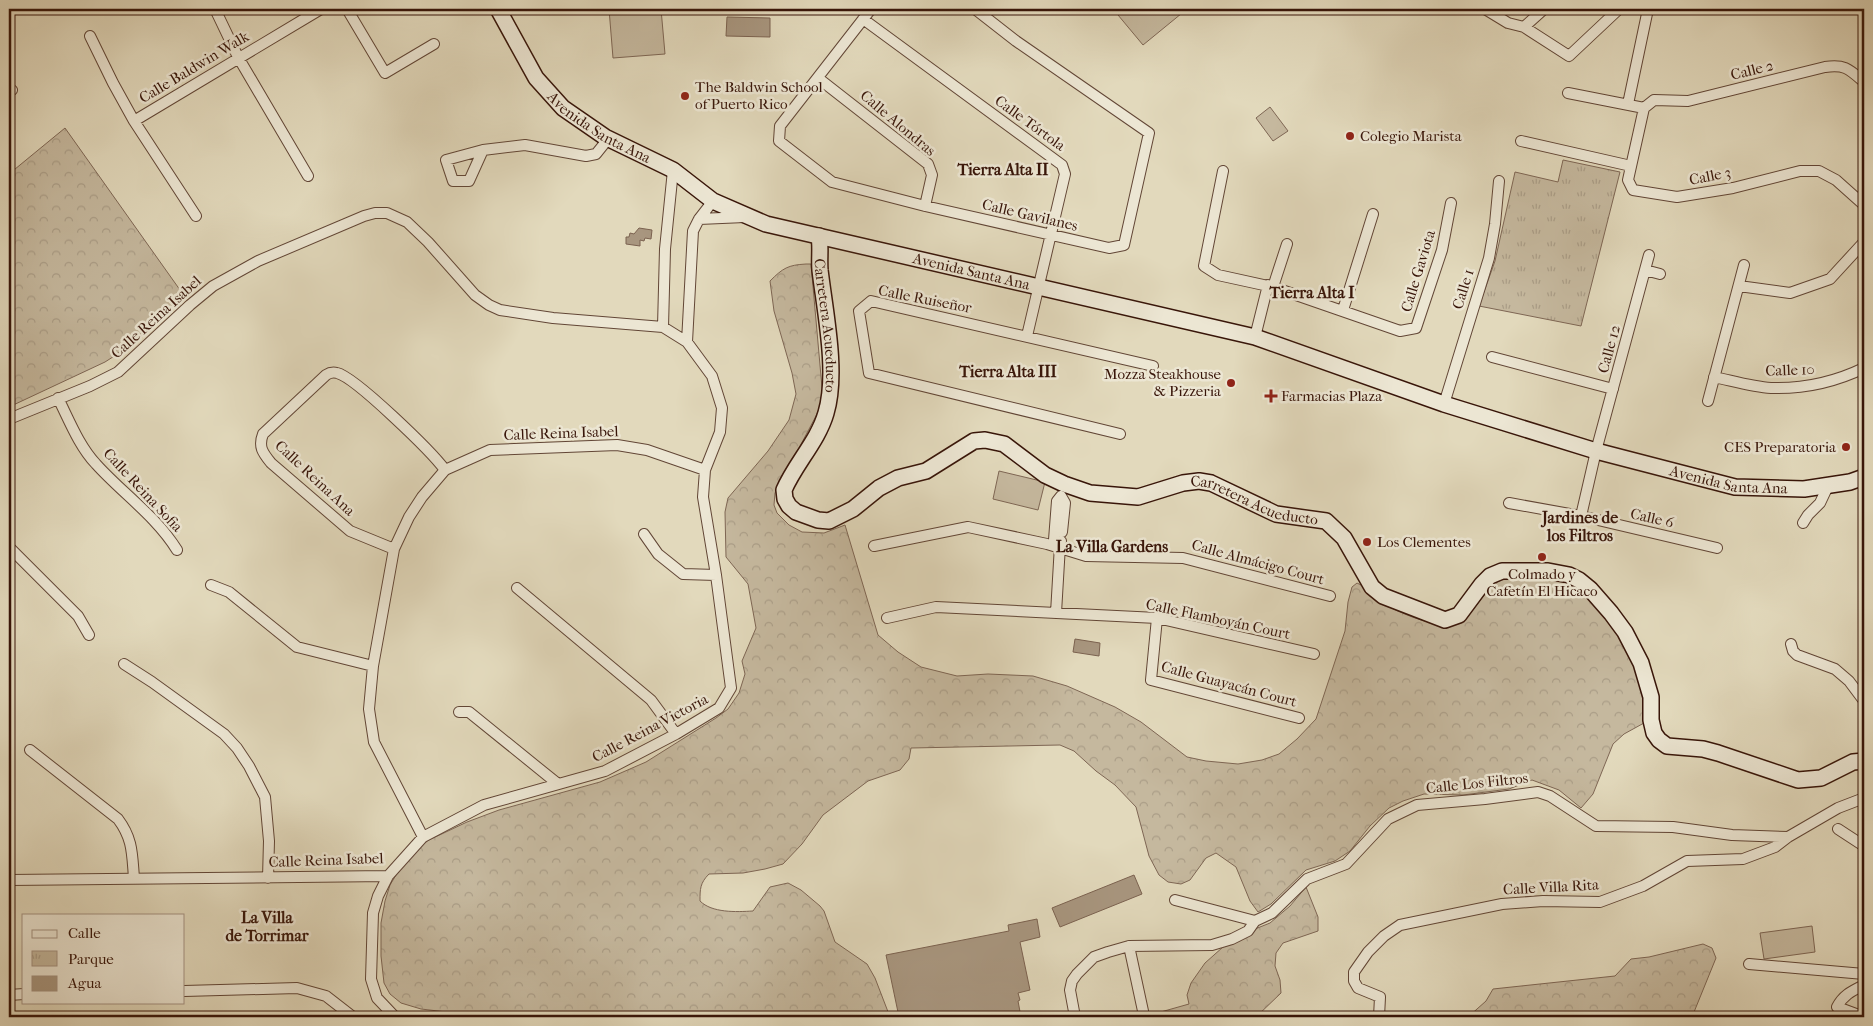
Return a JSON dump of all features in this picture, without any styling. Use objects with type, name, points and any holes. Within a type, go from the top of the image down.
[{"type":"street","points":[[216,9],[238,57],[308,176]]},
{"type":"street","name":"Calle Baldwin Walk","points":[[134,121],[238,57],[322,9]]},
{"type":"street","points":[[347,9],[385,73],[434,44]]},
{"type":"street","name":"Avenida Santa Ana","points":[[498,9],[536,78],[563,108],[608,139],[673,170],[713,201],[766,224],[1255,337],[1444,404],[1514,426],[1596,451],[1734,486],[1804,489],[1828,486],[1864,477]]},
{"type":"street","name":"Calle Gavilanes","points":[[871,9],[780,126],[780,141],[832,182],[925,206],[1109,248],[1124,245],[1150,132],[1016,41],[975,9]]},
{"type":"street","points":[[1485,9],[1508,23],[1524,27],[1569,56],[1619,9]]},
{"type":"street","points":[[1524,27],[1544,9]]},
{"type":"street","points":[[1628,104],[1648,9]]},
{"type":"street","name":"Calle Tórtola","points":[[863,19],[1062,165],[1065,174],[1027,336]]},
{"type":"street","points":[[90,36],[134,121],[196,216]]},
{"type":"street","name":"Calle 2","points":[[1644,108],[1654,100],[1688,101],[1838,65],[1848,68],[1864,82]]},
{"type":"street","name":"Calle Alondras","points":[[818,78],[928,164],[932,175],[925,206]]},
{"type":"street","points":[[1568,93],[1644,108]]},
{"type":"street","name":"Calle 3","points":[[1644,108],[1628,180],[1633,190],[1677,197],[1732,188],[1800,171],[1819,171],[1836,180],[1864,205]]},
{"type":"street","points":[[483,150],[525,145],[586,156],[596,154],[608,139]]},
{"type":"street","points":[[1521,141],[1631,166]]},
{"type":"street","points":[[664,327],[666,250],[673,170]]},
{"type":"street","name":"Calle Gaviota","points":[[1223,171],[1204,266],[1218,275],[1270,286],[1400,331],[1416,328],[1442,250],[1451,203]]},
{"type":"street","name":"Calle 1","points":[[1444,404],[1489,258],[1495,224],[1499,181]]},
{"type":"street","points":[[687,342],[693,231],[699,219],[713,201]]},
{"type":"street","name":"Calle Reina Isabel","points":[[9,418],[90,386],[118,372],[213,286],[258,261],[375,213],[387,213],[407,222],[428,242],[475,295],[500,310],[553,318],[664,327],[687,342],[712,376],[722,408],[720,432],[704,470],[647,450],[616,445],[490,450],[445,470],[422,497],[409,517],[394,549],[373,666],[369,709],[374,742],[423,837],[388,876],[9,880]]},
{"type":"street","points":[[1343,310],[1373,214]]},
{"type":"street","points":[[699,219],[749,216]]},
{"type":"street","name":"Carretera Acueducto","points":[[819,236],[830,370],[830,393],[826,414],[821,425],[784,490],[789,506],[806,517],[829,521],[853,509],[879,488],[898,478],[926,471],[974,441],[985,440],[1004,444],[1063,490],[1138,497],[1183,483],[1199,481],[1211,484],[1276,514],[1326,521],[1344,538],[1372,587],[1383,596],[1445,620],[1459,615],[1482,584],[1490,576],[1502,571],[1548,571],[1569,575],[1590,589],[1625,632],[1641,663],[1648,685],[1654,733],[1667,746],[1703,749],[1798,780],[1821,778],[1853,762],[1864,761]]},
{"type":"street","points":[[1739,286],[1790,293],[1830,279],[1864,242]]},
{"type":"street","points":[[1255,337],[1270,286],[1287,244]]},
{"type":"street","name":"Calle 12","points":[[1581,516],[1596,451],[1649,255]]},
{"type":"street","points":[[1708,401],[1744,265]]},
{"type":"street","points":[[1645,270],[1660,274]]},
{"type":"street","name":"Calle Ruiseñor","points":[[1120,434],[869,373],[859,311],[871,301],[1153,366]]},
{"type":"street","points":[[1492,357],[1613,389]]},
{"type":"street","name":"Calle 10","points":[[1714,378],[1770,388],[1794,388],[1817,385],[1864,368]]},
{"type":"street","name":"Calle Reina Ana","points":[[394,549],[350,531],[271,463],[260,448],[263,434],[326,375],[330,372],[337,373],[351,380],[414,436],[445,470]]},
{"type":"street","name":"Calle Reina Sofia","points":[[58,398],[94,463],[166,532],[177,550]]},
{"type":"street","name":"Calle Reina Victoria","points":[[423,837],[484,805],[605,771],[676,734],[719,708],[731,688],[716,575],[702,497],[704,470]]},
{"type":"street","points":[[1803,523],[1808,514],[1820,503],[1828,486]]},
{"type":"street","points":[[1056,613],[1064,503],[1063,490]]},
{"type":"street","name":"Calle 6","points":[[1509,503],[1581,516],[1717,548]]},
{"type":"street","name":"Calle Almácigo Court","points":[[874,546],[968,527],[1061,541],[1086,556],[1183,558],[1330,596]]},
{"type":"street","points":[[644,534],[658,554],[683,574],[716,575]]},
{"type":"street","points":[[9,547],[78,616],[89,635]]},
{"type":"street","points":[[211,584],[229,592],[297,647],[373,666]]},
{"type":"street","points":[[517,588],[651,700],[676,734]]},
{"type":"street","name":"Calle Flamboyán Court","points":[[887,618],[936,607],[1157,618],[1314,654]]},
{"type":"street","name":"Calle Guayacán Court","points":[[1157,618],[1151,680],[1299,718]]},
{"type":"street","points":[[1791,644],[1793,651],[1797,655],[1835,669],[1849,681],[1864,701]]},
{"type":"street","points":[[124,664],[224,734],[237,748],[265,797],[269,841],[268,878]]},
{"type":"street","points":[[459,712],[469,712],[558,784]]},
{"type":"street","points":[[30,750],[118,819],[127,832],[130,843],[134,878]]},
{"type":"street","name":"Calle Los Filtros","points":[[1075,1017],[1070,990],[1077,974],[1094,957],[1129,946],[1212,945],[1232,939],[1248,931],[1255,921],[1272,913],[1307,879],[1346,864],[1388,818],[1417,804],[1485,799],[1538,792],[1550,796],[1596,826],[1673,827],[1732,835],[1788,837]]},
{"type":"street","points":[[1788,837],[1838,808],[1864,798]]},
{"type":"street","points":[[1838,829],[1864,846]]},
{"type":"street","name":"Calle Villa Rita","points":[[1379,1017],[1380,997],[1358,988],[1354,981],[1354,972],[1368,952],[1384,936],[1400,925],[1502,904],[1543,901],[1600,902],[1643,886],[1687,861],[1742,859],[1775,848],[1788,837]]},
{"type":"street","points":[[388,876],[378,896],[373,913],[371,980],[377,998],[395,1017]]},
{"type":"street","points":[[1175,900],[1255,921]]},
{"type":"street","points":[[1129,946],[1143,1011]]},
{"type":"street","points":[[1749,964],[1864,974]]},
{"type":"street","points":[[1864,985],[1842,998],[1837,1008],[1864,1016]]},
{"type":"street","points":[[185,991],[297,988],[326,996],[353,1017]]},
{"type":"street","points":[[9,995],[22,994]]},
{"type":"green space","points":[[609,9],[661,9],[665,54],[613,58]]},
{"type":"green space","points":[[1113,9],[1187,9],[1143,45]]},
{"type":"green space","points":[[1270,107],[1288,131],[1273,141],[1256,118]]},
{"type":"green space","points":[[65,128],[185,297],[137,340],[105,362],[9,407],[9,174]]},
{"type":"green space","points":[[1563,160],[1620,172],[1581,326],[1479,306],[1495,261],[1515,172],[1558,182]]},
{"type":"green space","points":[[811,264],[823,399],[775,493],[774,505],[777,513],[789,525],[802,532],[824,533],[845,525],[878,635],[898,652],[921,667],[957,676],[988,674],[1033,676],[1067,686],[1115,707],[1141,722],[1187,757],[1238,764],[1262,760],[1279,754],[1316,719],[1345,631],[1348,602],[1352,587],[1357,583],[1385,604],[1402,613],[1432,623],[1449,625],[1458,623],[1465,618],[1485,594],[1502,580],[1512,576],[1538,576],[1570,582],[1585,593],[1602,612],[1620,638],[1633,663],[1642,691],[1644,723],[1624,734],[1613,744],[1593,794],[1581,808],[1559,790],[1532,780],[1509,789],[1463,795],[1424,794],[1389,808],[1370,826],[1350,851],[1335,861],[1306,870],[1271,904],[1258,912],[1250,901],[1236,867],[1216,853],[1206,858],[1190,880],[1181,884],[1168,882],[1159,875],[1149,856],[1136,807],[1115,785],[1074,751],[1060,745],[911,748],[909,759],[900,770],[868,781],[823,815],[802,844],[783,864],[743,873],[709,874],[702,883],[700,893],[700,901],[711,908],[725,911],[753,911],[770,887],[788,883],[801,890],[824,911],[835,942],[867,964],[875,978],[890,1017],[531,1017],[455,1013],[421,1009],[401,1003],[390,994],[384,983],[381,956],[381,923],[390,885],[417,848],[429,840],[467,822],[499,810],[600,782],[646,762],[716,718],[728,709],[739,693],[745,674],[742,661],[756,628],[748,584],[726,557],[725,512],[728,498],[768,451],[789,420],[796,394],[792,373],[774,311],[770,281],[786,268]]},
{"type":"green space","points":[[999,471],[1045,482],[1038,510],[993,499]]},
{"type":"green space","points":[[1306,887],[1318,917],[1318,931],[1283,943],[1276,953],[1275,966],[1280,980],[1281,993],[1256,1017],[1143,1017],[1189,1004],[1187,995],[1191,983],[1205,963],[1223,947],[1270,923],[1290,906]]},
{"type":"green space","points":[[1812,926],[1815,952],[1764,959],[1760,933]]},
{"type":"green space","points":[[1703,944],[1712,948],[1716,958],[1692,1017],[1468,1017],[1486,1001],[1493,989],[1615,976],[1631,959],[1649,957]]},
{"type":"water","points":[[727,17],[770,18],[770,37],[726,36]]},
{"type":"water","points":[[639,228],[652,230],[651,239],[645,238],[644,241],[640,240],[640,246],[626,244],[626,237],[629,237],[630,233],[634,234]]},
{"type":"water","points":[[1075,639],[1100,643],[1099,656],[1073,652]]},
{"type":"water","points":[[1134,875],[1142,894],[1060,927],[1052,908]]},
{"type":"water","points":[[1037,919],[1040,937],[1020,942],[1030,990],[1018,993],[1021,1017],[899,1017],[886,955],[1009,931],[1008,925]]},
{"type":"place","name":"The Baldwin School of Puerto Rico","points":[[685,96]]},
{"type":"place","name":"Colegio Marista","points":[[1350,136]]},
{"type":"place","name":"Mozza Steakhouse & Pizzeria","points":[[1231,383]]},
{"type":"place","name":"Farmacias Plaza","points":[[1271,396]]},
{"type":"place","name":"CES Preparatoria","points":[[1846,447]]},
{"type":"place","name":"Los Clementes","points":[[1367,542]]},
{"type":"place","name":"Colmado y Cafetín El Hicaco","points":[[1542,557]]},
{"type":"district","name":"Tierra Alta II","points":[[1003,169]]},
{"type":"district","name":"Tierra Alta I","points":[[1312,292]]},
{"type":"district","name":"Tierra Alta III","points":[[1008,371]]},
{"type":"district","name":"Jardines de los Filtros","points":[[1580,526]]},
{"type":"district","name":"La Villa Gardens","points":[[1112,546]]},
{"type":"district","name":"La Villa de Torrimar","points":[[267,926]]}]
